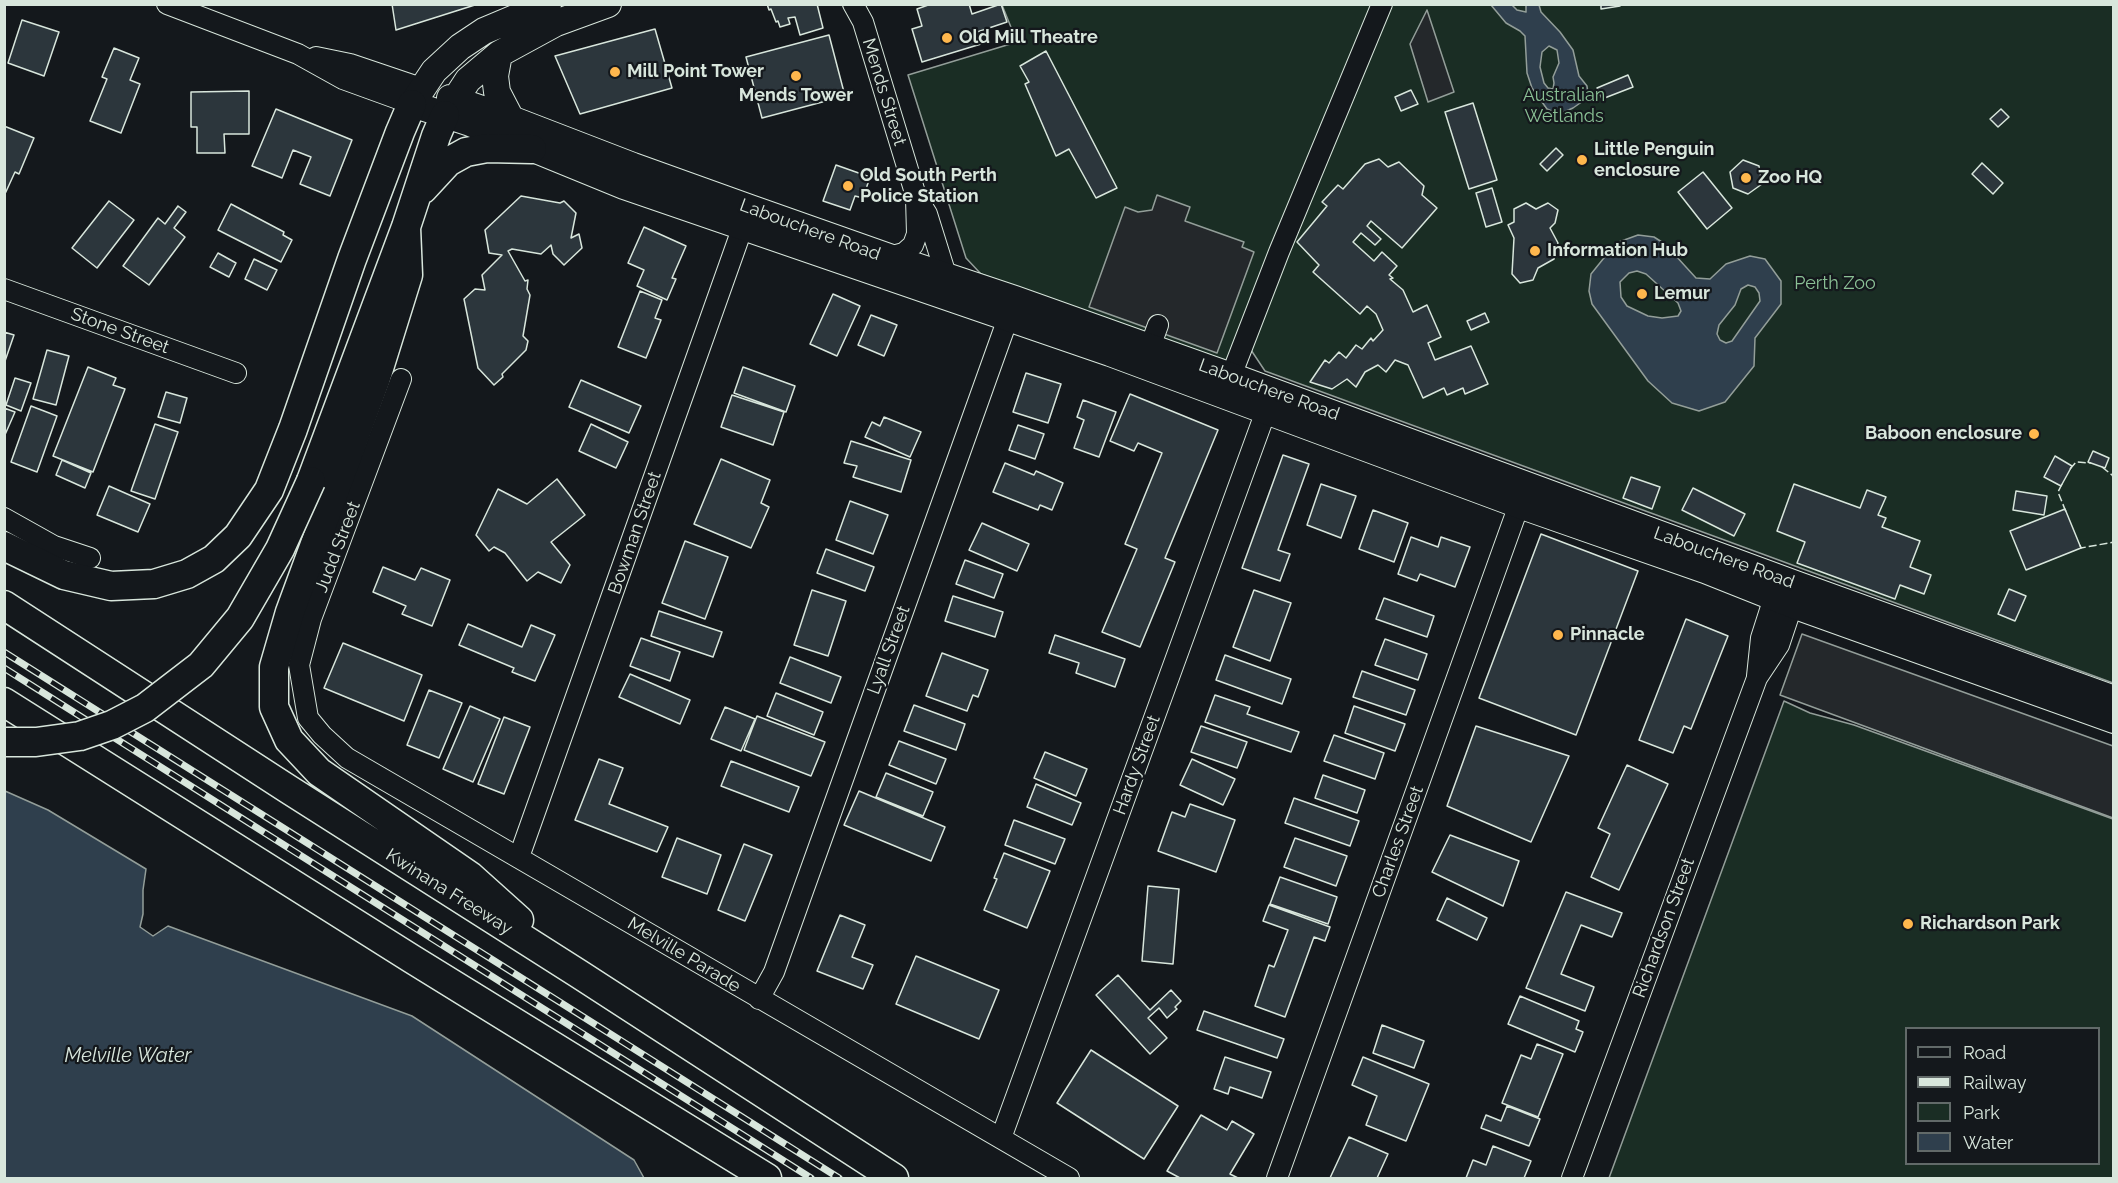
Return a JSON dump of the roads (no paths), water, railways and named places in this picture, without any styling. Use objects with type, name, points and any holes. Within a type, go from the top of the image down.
[{"type":"highway","points":[[4,546],[64,575],[111,586],[122,586],[154,584],[187,574],[214,559],[238,536],[269,490],[293,429],[352,259],[400,132],[417,96]]},
{"type":"highway","points":[[4,742],[36,742],[80,736],[112,725],[145,708],[201,665],[240,618],[280,549],[311,481],[406,226],[436,136],[450,107]]},
{"type":"highway","points":[[416,198],[448,162],[466,152],[487,148],[532,149]]},
{"type":"highway","points":[[406,226],[408,275],[375,381],[290,612],[274,667],[274,707],[289,740],[319,772],[470,876],[579,974]]},
{"type":"highway","name":"Kwinana Freeway","points":[[4,605],[894,1179]]},
{"type":"highway","points":[[4,702],[402,953],[767,1179]]},
{"type":"main road","points":[[548,4],[484,31],[460,47],[446,58],[417,96],[450,107],[468,80],[499,54],[556,23],[608,4]]},
{"type":"main road","points":[[499,54],[495,76],[497,92],[511,119]]},
{"type":"main road","name":"Labouchere Road","points":[[450,107],[511,119],[633,166],[746,218],[929,274]]},
{"type":"main road","name":"Labouchere Road","points":[[450,107],[470,123],[624,186],[889,257],[1110,354],[1270,401],[1786,592],[2114,720]]},
{"type":"main road","name":"Labouchere Road","points":[[1011,309],[1154,336],[1232,376],[1270,401],[1519,505],[1706,570],[1786,592],[2114,699]]},
{"type":"street","points":[[167,4],[298,54],[343,79],[417,96]]},
{"type":"street","name":"Mends Street","points":[[853,4],[863,13],[916,196],[917,234],[929,274]]},
{"type":"street","points":[[1232,376],[1279,252],[1382,4]]},
{"type":"street","name":"Mends Street","points":[[916,196],[927,214],[929,274]]},
{"type":"street","name":"Bowman Street","points":[[519,857],[746,218]]},
{"type":"street","name":"Stone Street","points":[[4,289],[236,373]]},
{"type":"street","name":"Lyall Street","points":[[759,999],[774,972],[1011,309]]},
{"type":"street","name":"Judd Street","points":[[308,718],[299,665],[311,619],[401,379]]},
{"type":"street","name":"Hardy Street","points":[[1001,1138],[1270,401]]},
{"type":"street","name":"Charles Street","points":[[1277,1179],[1519,505]]},
{"type":"street","points":[[4,518],[54,546],[90,558]]},
{"type":"street","name":"Richardson Street","points":[[1572,1179],[1757,678],[1779,645],[1786,592]]},
{"type":"street","name":"Melville Parade","points":[[308,718],[322,735],[347,758],[1069,1179]]},
{"type":"water","points":[[1491,5],[1512,5],[1517,10],[1526,12],[1526,5],[1539,5],[1541,12],[1573,50],[1579,76],[1587,86],[1588,93],[1583,101],[1564,112],[1547,109],[1532,88],[1527,73],[1525,36],[1506,23]],"holes":[[[1549,46],[1557,50],[1559,63],[1553,77],[1553,89],[1548,88],[1544,83],[1540,67],[1542,52]]]},
{"type":"water","points":[[1638,235],[1654,237],[1665,244],[1696,278],[1710,279],[1726,264],[1750,256],[1765,259],[1781,281],[1781,304],[1755,338],[1754,366],[1725,402],[1699,411],[1672,403],[1648,381],[1592,304],[1589,291],[1591,274],[1616,243]],"holes":[[[1637,271],[1646,274],[1678,303],[1681,311],[1678,316],[1662,318],[1648,316],[1627,306],[1621,297],[1620,282],[1629,273]],[[1748,285],[1755,287],[1760,301],[1732,341],[1726,343],[1720,340],[1717,334],[1719,325],[1735,305],[1741,289]]]},
{"type":"water","name":"Melville Water","points":[[5,791],[48,810],[146,869],[140,927],[153,936],[168,926],[412,1016],[634,1160],[644,1178],[5,1178]]},
{"type":"railway","points":[[4,652],[839,1178]]},
{"type":"railway","points":[[4,668],[811,1178]]},
{"type":"place","name":"Old Mill Theatre","points":[[947,38]]},
{"type":"place","name":"Mill Point Tower","points":[[615,72]]},
{"type":"place","name":"Mends Tower","points":[[796,76]]},
{"type":"place","name":"Little Penguin enclosure","points":[[1582,160]]},
{"type":"place","name":"Zoo HQ","points":[[1746,178]]},
{"type":"place","name":"Old South Perth Police Station","points":[[848,186]]},
{"type":"place","name":"Information Hub","points":[[1535,251]]},
{"type":"place","name":"Lemur","points":[[1642,294]]},
{"type":"place","name":"Baboon enclosure","points":[[2034,434]]},
{"type":"place","name":"Pinnacle","points":[[1558,635]]},
{"type":"place","name":"Richardson Park","points":[[1908,924]]},
{"type":"park label","name":"Australian Wetlands","points":[[1564,106]]},
{"type":"park label","name":"Perth Zoo","points":[[1835,284]]}]
